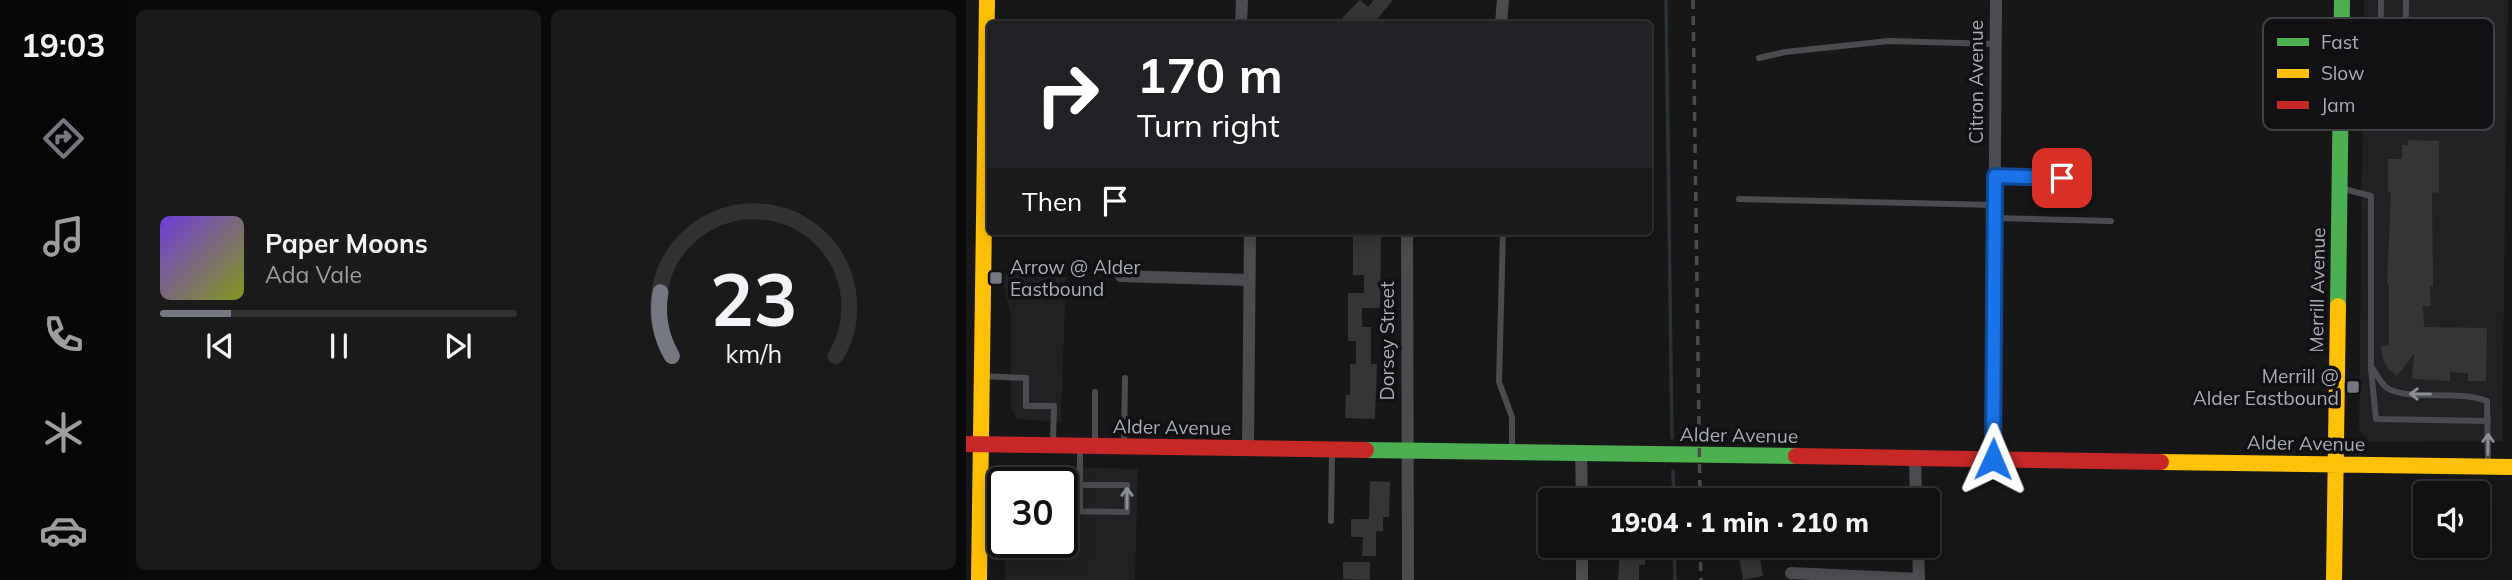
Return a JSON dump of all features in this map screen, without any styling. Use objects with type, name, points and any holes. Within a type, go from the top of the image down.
[{"type":"main road","points":[[979,580],[973,540],[979,512],[973,444],[980,376],[987,0]]},
{"type":"main road","name":"Merrill Avenue","points":[[2342,0],[2342,18]]},
{"type":"main road","name":"Merrill Avenue","points":[[2334,580],[2340,130]]},
{"type":"main road","name":"Alder Avenue","points":[[973,444],[2512,467]]},
{"type":"street","points":[[1241,21],[1242,0]]},
{"type":"street","points":[[1501,21],[1503,0]]},
{"type":"street","name":"Citron Avenue","points":[[1993,459],[1996,0]]},
{"type":"street","points":[[1248,449],[1250,235]]},
{"type":"street","name":"Dorsey Street","points":[[1407,235],[1408,580]]},
{"type":"street","points":[[1121,276],[1249,280]]},
{"type":"street","points":[[1581,453],[1581,488]]},
{"type":"street","points":[[1915,458],[1916,488]]},
{"type":"street","points":[[1582,558],[1582,580]]},
{"type":"street","points":[[1791,573],[1919,579],[1918,558]]},
{"type":"lane","points":[[2381,0],[2381,18]]},
{"type":"lane","points":[[2406,0],[2406,18]]},
{"type":"lane","points":[[1759,58],[1785,52],[1889,41],[1996,44]]},
{"type":"lane","points":[[1995,176],[2088,179]]},
{"type":"lane","points":[[2339,187],[2371,196],[2371,366],[2376,419],[2488,421]]},
{"type":"lane","points":[[1739,199],[1995,211],[2111,221]]},
{"type":"lane","points":[[1503,235],[1499,382],[1514,428],[1511,452]]},
{"type":"lane","points":[[2371,366],[2385,387],[2403,394],[2458,394],[2487,401],[2487,466]]},
{"type":"lane","points":[[980,376],[1026,378],[1026,406],[1054,406],[1053,446]]},
{"type":"lane","points":[[1124,447],[1125,378]]},
{"type":"lane","points":[[1080,485],[1127,485],[1127,512],[1080,511],[1080,485],[1096,392]]},
{"type":"lane","points":[[1331,521],[1332,450]]},
{"type":"lane","points":[[979,512],[987,512]]},
{"type":"shaded area","points":[[2364,0],[2508,0],[2502,441],[2370,442],[2359,430],[2362,130],[2494,130],[2494,18],[2364,18]]},
{"type":"shaded area","points":[[1001,274],[1066,277],[1061,422],[1017,419],[1011,409],[1011,316]]},
{"type":"shaded area","points":[[1078,467],[1138,469],[1135,580],[1005,580],[1005,558],[1078,558]]},
{"type":"building","points":[[1360,0],[1368,7],[1374,0],[1393,0],[1376,21],[1345,21],[1342,18]]},
{"type":"building","points":[[2408,140],[2439,141],[2439,193],[2432,192],[2433,286],[2430,286],[2431,306],[2423,306],[2424,327],[2487,328],[2486,381],[2468,381],[2468,373],[2450,372],[2450,381],[2412,379],[2414,354],[2397,376],[2388,369],[2382,356],[2381,346],[2389,345],[2387,285],[2391,192],[2388,192],[2388,159],[2402,159],[2402,145],[2408,145]]},
{"type":"building","points":[[1353,235],[1381,235],[1380,308],[1362,308],[1362,327],[1371,327],[1371,364],[1377,364],[1375,419],[1345,418],[1346,395],[1350,395],[1350,364],[1356,364],[1356,341],[1348,341],[1348,293],[1364,293],[1364,275],[1353,275]]},
{"type":"building","points":[[1370,481],[1390,482],[1389,517],[1383,517],[1383,531],[1376,531],[1376,556],[1362,556],[1363,537],[1351,537],[1351,519],[1369,519]]},
{"type":"building","points":[[1619,558],[1645,558],[1645,565],[1639,565],[1639,580],[1618,580]]},
{"type":"building","points":[[1739,558],[1760,558],[1763,576],[1743,580]]},
{"type":"building","points":[[1343,562],[1370,562],[1370,580],[1343,579]]},
{"type":"waterway","points":[[1666,0],[1672,438]]},
{"type":"waterway","points":[[1673,471],[1674,488]]},
{"type":"waterway","points":[[1674,558],[1675,580]]},
{"type":"railway","points":[[1693,0],[1700,488]]},
{"type":"railway","points":[[1700,558],[1701,580]]},
{"type":"traffic: fast","points":[[2342,0],[2342,18]]},
{"type":"traffic: fast","points":[[2338,306],[2340,130]]},
{"type":"traffic: fast","points":[[1366,450],[1796,456]]},
{"type":"traffic: slow","points":[[979,580],[987,0]]},
{"type":"traffic: slow","points":[[2334,580],[2338,306]]},
{"type":"traffic: slow","points":[[2161,462],[2512,467]]},
{"type":"traffic: jam","points":[[966,444],[1366,450]]},
{"type":"traffic: jam","points":[[1796,456],[2161,462]]},
{"type":"place","name":"Arrow @ Alder Eastbound","points":[[996,278]]},
{"type":"place","name":"Merrill @ Alder Eastbound","points":[[2353,387]]},
{"type":"route","points":[[1993,459],[1995,176],[2062,178]]}]
